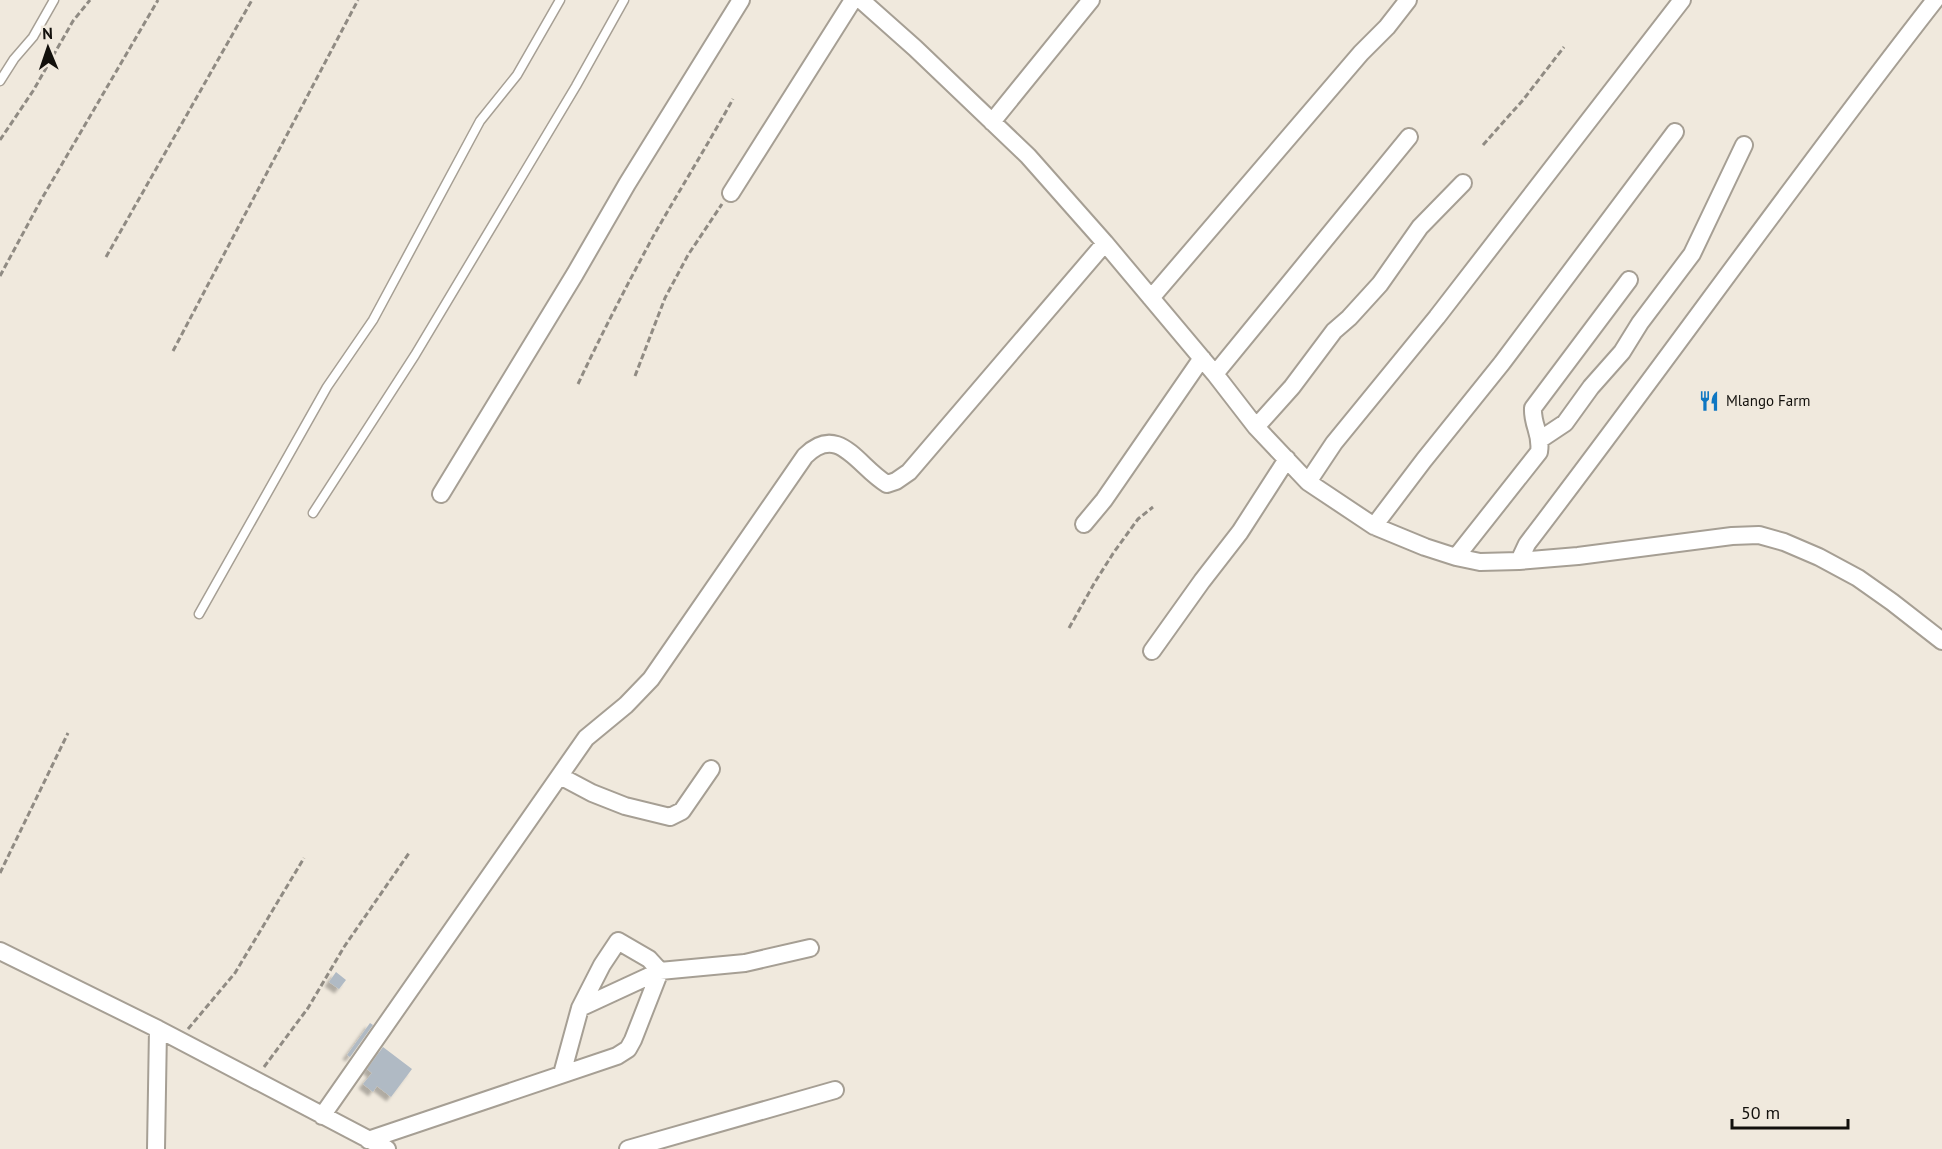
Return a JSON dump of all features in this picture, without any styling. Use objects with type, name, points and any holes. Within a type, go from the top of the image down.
[{"type":"street","points":[[441,494],[627,184],[741,0]]},
{"type":"street","points":[[730,193],[853,0]]},
{"type":"street","points":[[861,0],[1029,156],[1202,358],[1256,427],[1308,482],[1374,525],[1425,547],[1480,562],[1578,556],[1732,536],[1759,535],[1784,542],[1819,557],[1858,578],[1942,641]]},
{"type":"street","points":[[992,122],[1091,0]]},
{"type":"street","points":[[1151,298],[1408,0]]},
{"type":"street","points":[[1308,482],[1334,443],[1437,317],[1682,0]]},
{"type":"street","points":[[1519,561],[1527,544],[1613,432],[1748,246],[1935,0]]},
{"type":"street","points":[[1374,525],[1502,363],[1675,132]]},
{"type":"street","points":[[1215,374],[1409,136]]},
{"type":"street","points":[[1541,440],[1565,423],[1591,387],[1622,352],[1640,323],[1692,254],[1744,146]]},
{"type":"street","points":[[1256,427],[1292,387],[1334,331],[1380,284],[1420,227],[1462,183]]},
{"type":"street","points":[[322,1116],[586,738],[626,705],[651,679],[805,456],[820,444],[828,442],[838,445],[887,484],[909,472],[1105,243]]},
{"type":"street","points":[[1456,557],[1539,452],[1541,440],[1532,417],[1533,408],[1629,280]]},
{"type":"street","points":[[1084,524],[1104,500],[1202,358]]},
{"type":"street","points":[[1152,651],[1240,532],[1287,459]]},
{"type":"street","points":[[560,776],[592,793],[625,806],[670,817],[682,811],[711,769]]},
{"type":"street","points":[[562,1074],[580,1008],[602,965],[618,941],[649,959],[660,970]]},
{"type":"street","points":[[580,1008],[660,970],[745,963],[810,948]]},
{"type":"street","points":[[0,951],[158,1029],[387,1149]]},
{"type":"street","points":[[368,1140],[617,1056],[628,1049],[633,1040],[660,970]]},
{"type":"street","points":[[156,1149],[158,1029]]},
{"type":"street","points":[[628,1149],[836,1090]]},
{"type":"lane","points":[[0,81],[14,59],[33,37],[54,0]]},
{"type":"lane","points":[[199,614],[327,387],[373,320],[480,121],[517,75],[560,0]]},
{"type":"lane","points":[[313,513],[415,355],[576,86],[624,0]]},
{"type":"path","points":[[0,140],[33,91],[74,21],[90,0]]},
{"type":"path","points":[[0,276],[41,200],[158,0]]},
{"type":"path","points":[[106,257],[252,0]]},
{"type":"path","points":[[173,351],[358,0]]},
{"type":"path","points":[[1484,145],[1564,47]]},
{"type":"path","points":[[578,384],[640,262],[733,99]]},
{"type":"path","points":[[635,376],[670,289],[703,230],[730,193]]},
{"type":"path","points":[[1069,628],[1114,552],[1138,519],[1153,507]]},
{"type":"path","points":[[0,873],[68,733]]},
{"type":"path","points":[[254,1080],[308,1008],[344,947],[409,854]]},
{"type":"path","points":[[188,1030],[235,973],[304,858]]},
{"type":"building","points":[[336,972],[346,980],[339,989],[329,982]]},
{"type":"building","points":[[370,1023],[373,1025],[350,1057],[347,1055]]},
{"type":"building","points":[[383,1047],[412,1069],[391,1097],[377,1086],[373,1092],[363,1084],[372,1073],[367,1069]]},
{"type":"place","name":"Mlango Farm","points":[[1709,401]]}]
